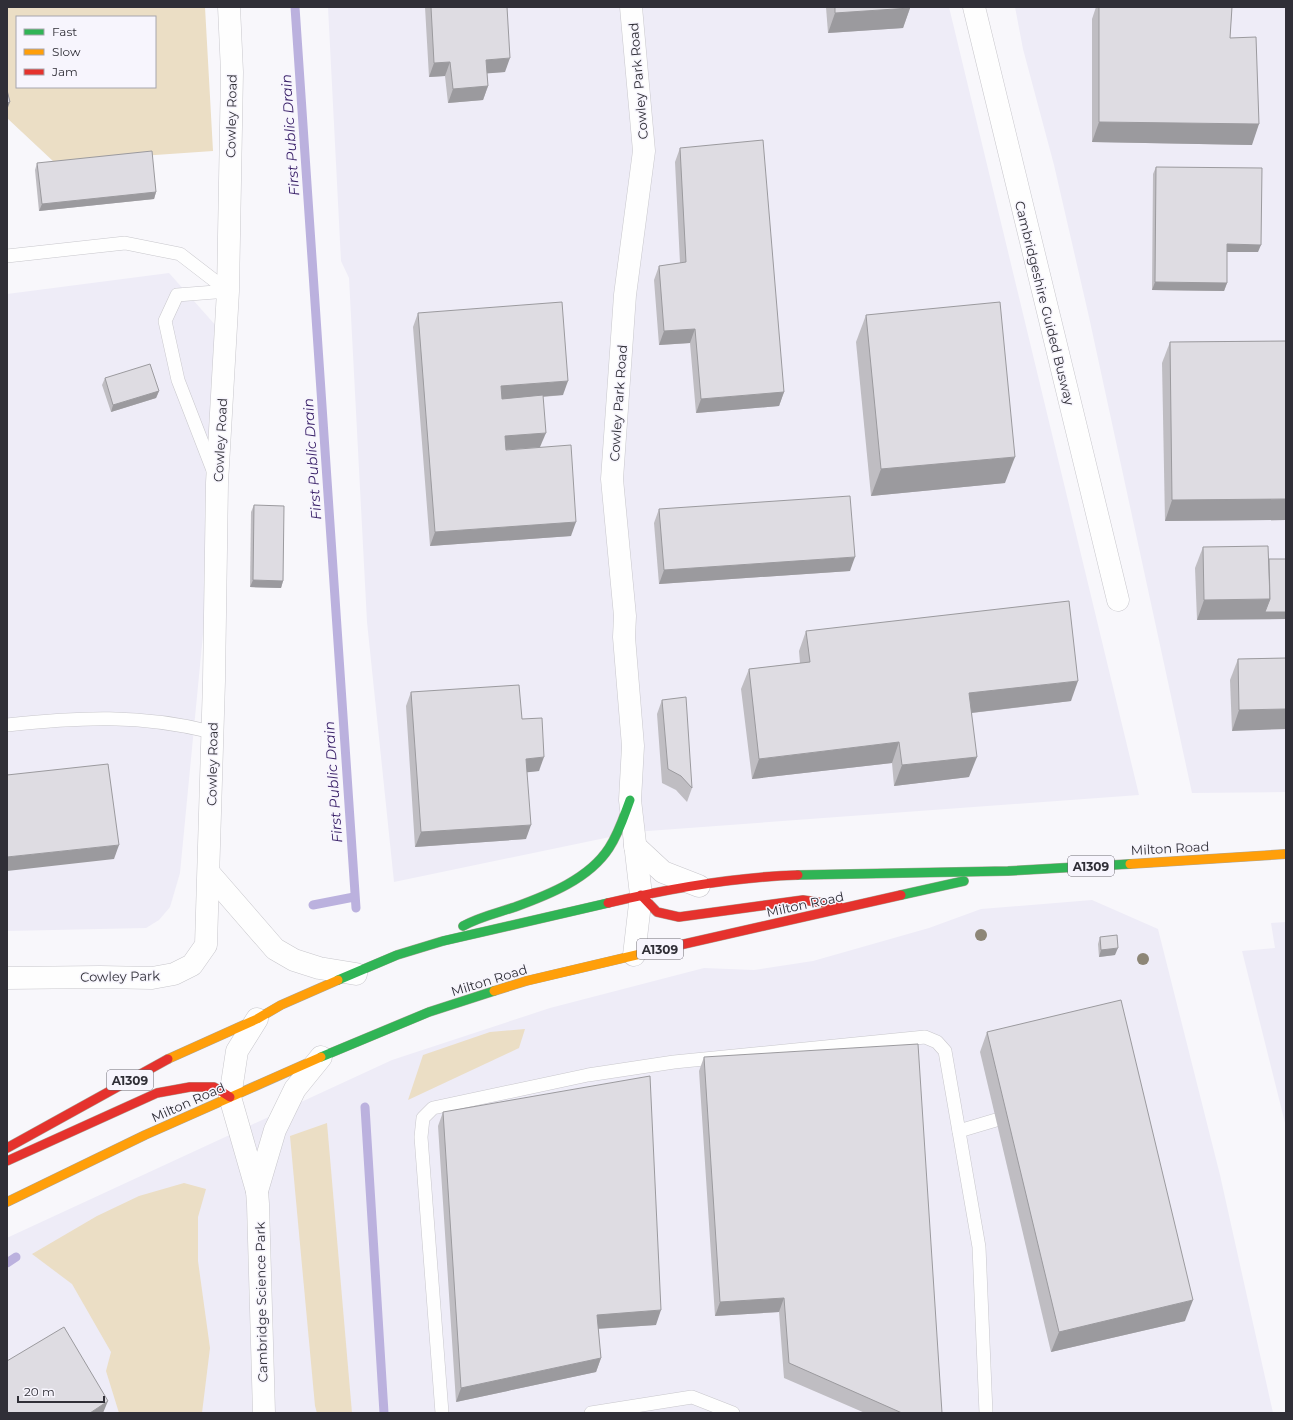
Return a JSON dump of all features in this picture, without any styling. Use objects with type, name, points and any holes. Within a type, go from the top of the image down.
[{"type":"main road","name":"A1309","points":[[443,941],[470,922],[560,888],[577,879],[605,854],[630,800]]},
{"type":"main road","name":"Milton Road","points":[[7,1148],[179,1053],[257,1019],[282,1005],[397,955],[443,941],[641,895],[767,876],[1008,871],[1286,854]]},
{"type":"main road","name":"Milton Road","points":[[7,1202],[145,1135],[321,1057],[430,1012],[526,981],[634,955],[1008,871]]},
{"type":"main road","name":"A1309","points":[[641,895],[657,912],[679,917],[803,900],[853,907]]},
{"type":"main road","name":"A1309","points":[[7,1161],[39,1148],[157,1093],[190,1087],[214,1088],[230,1097]]},
{"type":"street","name":"Cowley Road","points":[[208,931],[218,483],[228,291],[232,72],[229,7]]},
{"type":"street","name":"Cowley Park Road","points":[[630,800],[633,746],[624,637],[625,616],[612,479],[625,295],[644,152],[631,7]]},
{"type":"street","name":"Cambridgeshire Guided Busway","points":[[974,7],[1118,600]]},
{"type":"street","name":"A1309","points":[[630,800],[641,895],[634,955]]},
{"type":"street","name":"A1309","points":[[635,846],[663,872],[699,886]]},
{"type":"street","points":[[209,873],[275,949],[294,960],[319,968],[356,974]]},
{"type":"street","name":"Cowley Park","points":[[7,978],[152,978],[174,974],[192,965],[206,945],[208,931]]},
{"type":"street","name":"Cambridge Science Park","points":[[257,1019],[237,1051],[230,1097],[257,1191],[264,1413]]},
{"type":"street","name":"Cambridge Science Park","points":[[257,1191],[278,1123],[295,1089],[321,1057]]},
{"type":"lane","points":[[7,256],[125,243],[180,254],[228,291]]},
{"type":"lane","points":[[218,483],[178,380],[165,321],[178,295],[228,291]]},
{"type":"lane","points":[[7,725],[70,718],[112,717],[183,724],[212,732]]},
{"type":"lane","points":[[442,1413],[420,1137],[423,1118],[433,1108],[588,1075],[674,1062],[925,1037],[937,1042],[945,1051],[979,1247],[986,1413]]},
{"type":"lane","points":[[959,1131],[996,1120]]},
{"type":"lane","points":[[591,1413],[692,1397],[733,1413]]},
{"type":"shaded area","points":[[7,7],[205,7],[213,151],[54,162],[7,118]]},
{"type":"shaded area","points":[[328,7],[949,7],[1139,795],[634,832],[394,882],[367,622],[349,278],[341,261]]},
{"type":"shaded area","points":[[1015,7],[1286,7],[1286,792],[1192,793],[1089,317],[1054,165],[1023,49]]},
{"type":"shaded area","points":[[169,273],[217,327],[204,624],[180,873],[170,907],[159,920],[146,928],[7,931],[7,294]]},
{"type":"shaded area","points":[[1092,900],[1158,929],[1220,1175],[1273,1413],[7,1413],[7,1238],[11,1236],[392,1060],[550,1008],[704,968],[754,970],[813,961],[929,928],[981,909]]},
{"type":"shaded area","points":[[1286,922],[1286,1127],[1242,951],[1275,948],[1271,923]]},
{"type":"shaded area","points":[[525,1029],[519,1048],[408,1100],[423,1055],[490,1032]]},
{"type":"shaded area","points":[[327,1123],[352,1413],[317,1413],[315,1406],[290,1136]]},
{"type":"shaded area","points":[[184,1183],[206,1189],[198,1217],[198,1261],[210,1348],[202,1413],[119,1413],[106,1371],[111,1352],[72,1284],[32,1254],[97,1216],[139,1196]]},
{"type":"building","points":[[431,7],[507,7],[510,58],[486,60],[488,86],[453,89],[450,62],[434,63]]},
{"type":"building","points":[[835,7],[910,7],[910,8],[835,13]]},
{"type":"building","points":[[1099,7],[1232,7],[1230,38],[1256,37],[1259,124],[1099,122]]},
{"type":"building","points":[[7,90],[10,102],[7,103]]},
{"type":"building","points":[[763,140],[784,392],[701,399],[695,329],[664,331],[659,266],[686,262],[680,148]]},
{"type":"building","points":[[152,151],[156,192],[42,204],[37,163]]},
{"type":"building","points":[[1156,167],[1262,168],[1261,245],[1227,244],[1227,283],[1155,282]]},
{"type":"building","points":[[562,302],[568,381],[501,386],[502,399],[543,395],[546,433],[505,436],[506,450],[571,445],[576,522],[435,532],[418,313]]},
{"type":"building","points":[[1000,302],[1015,457],[881,469],[866,315]]},
{"type":"building","points":[[1286,341],[1286,499],[1172,500],[1170,342]]},
{"type":"building","points":[[150,364],[159,391],[113,405],[105,378]]},
{"type":"building","points":[[850,496],[855,557],[664,570],[659,509]]},
{"type":"building","points":[[254,505],[284,506],[283,581],[253,580]]},
{"type":"building","points":[[1268,546],[1270,599],[1204,600],[1203,547]]},
{"type":"building","points":[[1269,559],[1286,559],[1286,612],[1265,612],[1270,599]]},
{"type":"building","points":[[1069,601],[1078,681],[969,693],[977,757],[902,765],[899,742],[759,759],[749,669],[810,662],[806,631]]},
{"type":"building","points":[[1286,658],[1286,709],[1239,710],[1238,659]]},
{"type":"building","points":[[519,685],[522,719],[542,718],[544,757],[526,759],[531,825],[421,832],[411,692]]},
{"type":"building","points":[[686,697],[692,788],[681,776],[668,769],[662,700]]},
{"type":"building","points":[[108,764],[119,845],[7,857],[7,775]]},
{"type":"building","points":[[1117,935],[1118,948],[1101,950],[1100,937]]},
{"type":"building","points":[[1121,1000],[1193,1300],[1059,1332],[987,1032]]},
{"type":"building","points":[[918,1044],[942,1413],[902,1413],[789,1363],[784,1298],[720,1302],[704,1057]]},
{"type":"building","points":[[650,1076],[661,1310],[597,1315],[601,1358],[461,1388],[443,1112]]},
{"type":"building","points":[[64,1327],[108,1401],[90,1413],[7,1413],[7,1361]]},
{"type":"waterway","name":"First Public Drain","points":[[295,7],[356,908]]},
{"type":"waterway","points":[[313,905],[354,897]]},
{"type":"waterway","points":[[365,1107],[384,1413]]},
{"type":"waterway","points":[[7,1263],[16,1257]]},
{"type":"traffic: fast","points":[[463,926],[541,897],[567,885],[591,869],[601,859],[613,842],[630,800]]},
{"type":"traffic: fast","points":[[798,875],[1008,871],[1130,864]]},
{"type":"traffic: fast","points":[[901,895],[964,881]]},
{"type":"traffic: fast","points":[[338,980],[397,955],[443,941],[608,903]]},
{"type":"traffic: fast","points":[[321,1057],[429,1012],[494,991]]},
{"type":"traffic: slow","points":[[1130,864],[1286,854]]},
{"type":"traffic: slow","points":[[494,991],[526,981],[649,952]]},
{"type":"traffic: slow","points":[[168,1059],[257,1019],[281,1005],[338,980]]},
{"type":"traffic: slow","points":[[7,1202],[145,1135],[321,1057]]},
{"type":"traffic: jam","points":[[608,903],[702,884],[751,878],[798,875]]},
{"type":"traffic: jam","points":[[641,895],[657,912],[679,917],[803,900],[838,905]]},
{"type":"traffic: jam","points":[[649,952],[901,895]]},
{"type":"traffic: jam","points":[[7,1148],[168,1059]]},
{"type":"traffic: jam","points":[[7,1161],[157,1093],[190,1087],[214,1087],[230,1097]]}]
